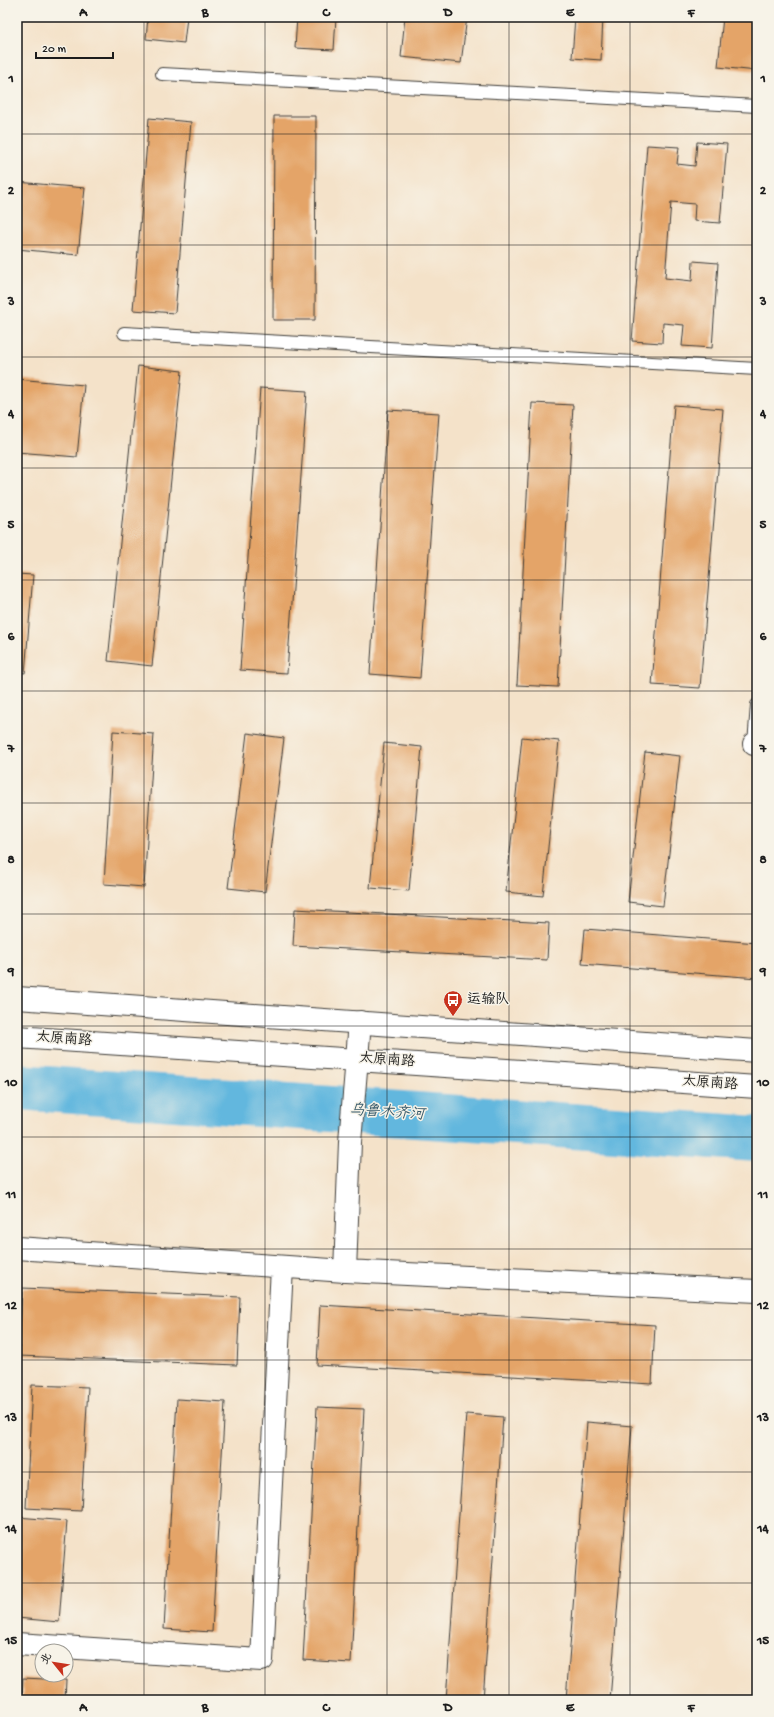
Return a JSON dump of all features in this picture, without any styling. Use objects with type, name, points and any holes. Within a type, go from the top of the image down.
[{"type":"street","points":[[17,998],[757,1051]]},
{"type":"street","points":[[345,1271],[350,1142],[360,1022]]},
{"type":"street","name":"太原南路","points":[[17,1037],[757,1087]]},
{"type":"street","points":[[17,1248],[345,1271],[757,1291]]},
{"type":"street","points":[[17,1644],[262,1660],[282,1267]]},
{"type":"lane","points":[[162,74],[757,106]]},
{"type":"lane","points":[[124,333],[757,369]]},
{"type":"lane","points":[[755,744],[757,705]]},
{"type":"building","points":[[148,17],[187,17],[184,43],[146,39]]},
{"type":"building","points":[[297,17],[336,17],[334,50],[295,48]]},
{"type":"building","points":[[405,17],[467,17],[461,63],[401,57]]},
{"type":"building","points":[[575,17],[603,17],[601,60],[572,58]]},
{"type":"building","points":[[723,17],[757,17],[757,71],[718,67]]},
{"type":"building","points":[[274,116],[316,116],[315,320],[273,320]]},
{"type":"building","points":[[149,118],[191,122],[175,313],[133,310]]},
{"type":"building","points":[[697,142],[727,144],[720,223],[694,221],[695,204],[671,202],[665,278],[692,281],[693,261],[718,263],[712,348],[682,346],[684,325],[663,323],[662,343],[632,341],[647,145],[679,147],[677,164],[695,166]]},
{"type":"building","points":[[17,182],[85,188],[78,255],[17,249]]},
{"type":"building","points":[[138,366],[182,371],[152,666],[108,661]]},
{"type":"building","points":[[17,379],[84,385],[77,457],[17,452]]},
{"type":"building","points":[[260,388],[307,391],[287,673],[240,670]]},
{"type":"building","points":[[532,403],[573,405],[558,687],[517,685]]},
{"type":"building","points":[[674,405],[723,409],[700,688],[652,685]]},
{"type":"building","points":[[388,410],[439,413],[420,678],[370,674]]},
{"type":"building","points":[[17,574],[33,575],[25,673],[17,672]]},
{"type":"building","points":[[113,731],[154,734],[144,887],[104,884]]},
{"type":"building","points":[[247,733],[284,738],[265,892],[228,888]]},
{"type":"building","points":[[522,737],[559,741],[543,896],[506,892]]},
{"type":"building","points":[[384,743],[422,747],[409,891],[370,888]]},
{"type":"building","points":[[645,752],[680,756],[663,906],[628,902]]},
{"type":"building","points":[[295,909],[549,923],[547,960],[293,946]]},
{"type":"building","points":[[585,929],[757,943],[757,978],[582,964]]},
{"type":"building","points":[[22,1288],[240,1297],[237,1365],[19,1356]]},
{"type":"building","points":[[320,1305],[655,1325],[652,1384],[317,1365]]},
{"type":"building","points":[[32,1385],[88,1387],[81,1511],[26,1508]]},
{"type":"building","points":[[177,1399],[225,1402],[212,1632],[164,1629]]},
{"type":"building","points":[[317,1407],[364,1409],[351,1663],[303,1660]]},
{"type":"building","points":[[466,1414],[503,1417],[483,1700],[446,1700]]},
{"type":"building","points":[[587,1422],[632,1426],[610,1700],[566,1700]]},
{"type":"building","points":[[17,1517],[67,1521],[59,1622],[17,1618]]},
{"type":"building","points":[[23,1678],[34,1679],[34,1683],[66,1683],[65,1700],[22,1700]]},
{"type":"building","points":[[305,1697],[349,1699],[349,1700],[305,1700]]},
{"type":"waterway","name":"乌鲁木齐河","points":[[17,1087],[757,1139]]},
{"type":"place","name":"运输队","points":[[453,1017]]}]
